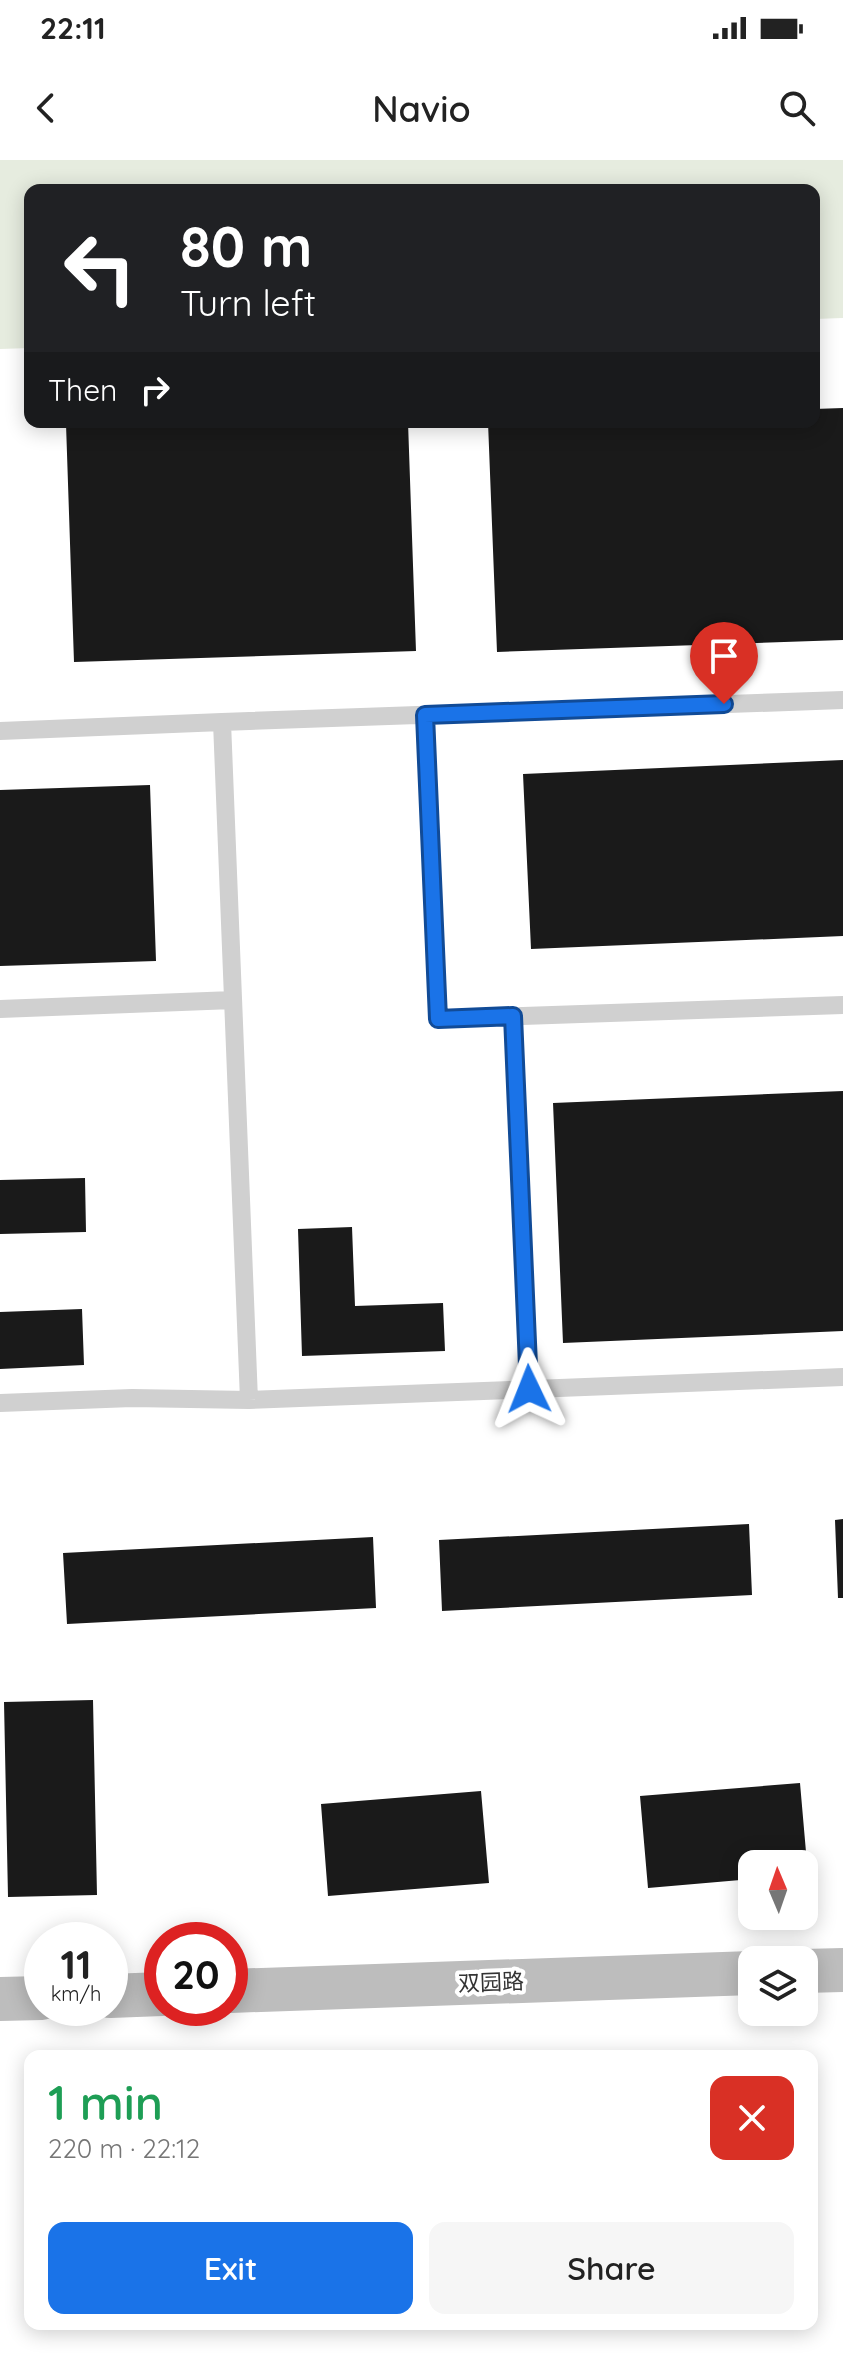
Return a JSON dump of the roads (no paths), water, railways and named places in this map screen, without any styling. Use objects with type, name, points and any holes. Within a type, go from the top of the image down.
[{"type":"street","points":[[818,1971],[843,1970]]},
{"type":"street","name":"双园路","points":[[248,1990],[738,1973]]},
{"type":"street","points":[[0,1999],[24,1998]]},
{"type":"lane","points":[[0,731],[843,700]]},
{"type":"lane","points":[[425,715],[438,1019],[843,1005]]},
{"type":"lane","points":[[222,722],[249,1400]]},
{"type":"lane","points":[[0,1009],[233,1000]]},
{"type":"lane","points":[[513,1016],[529,1389]]},
{"type":"lane","points":[[0,1403],[132,1398],[249,1400],[843,1377]]}]
